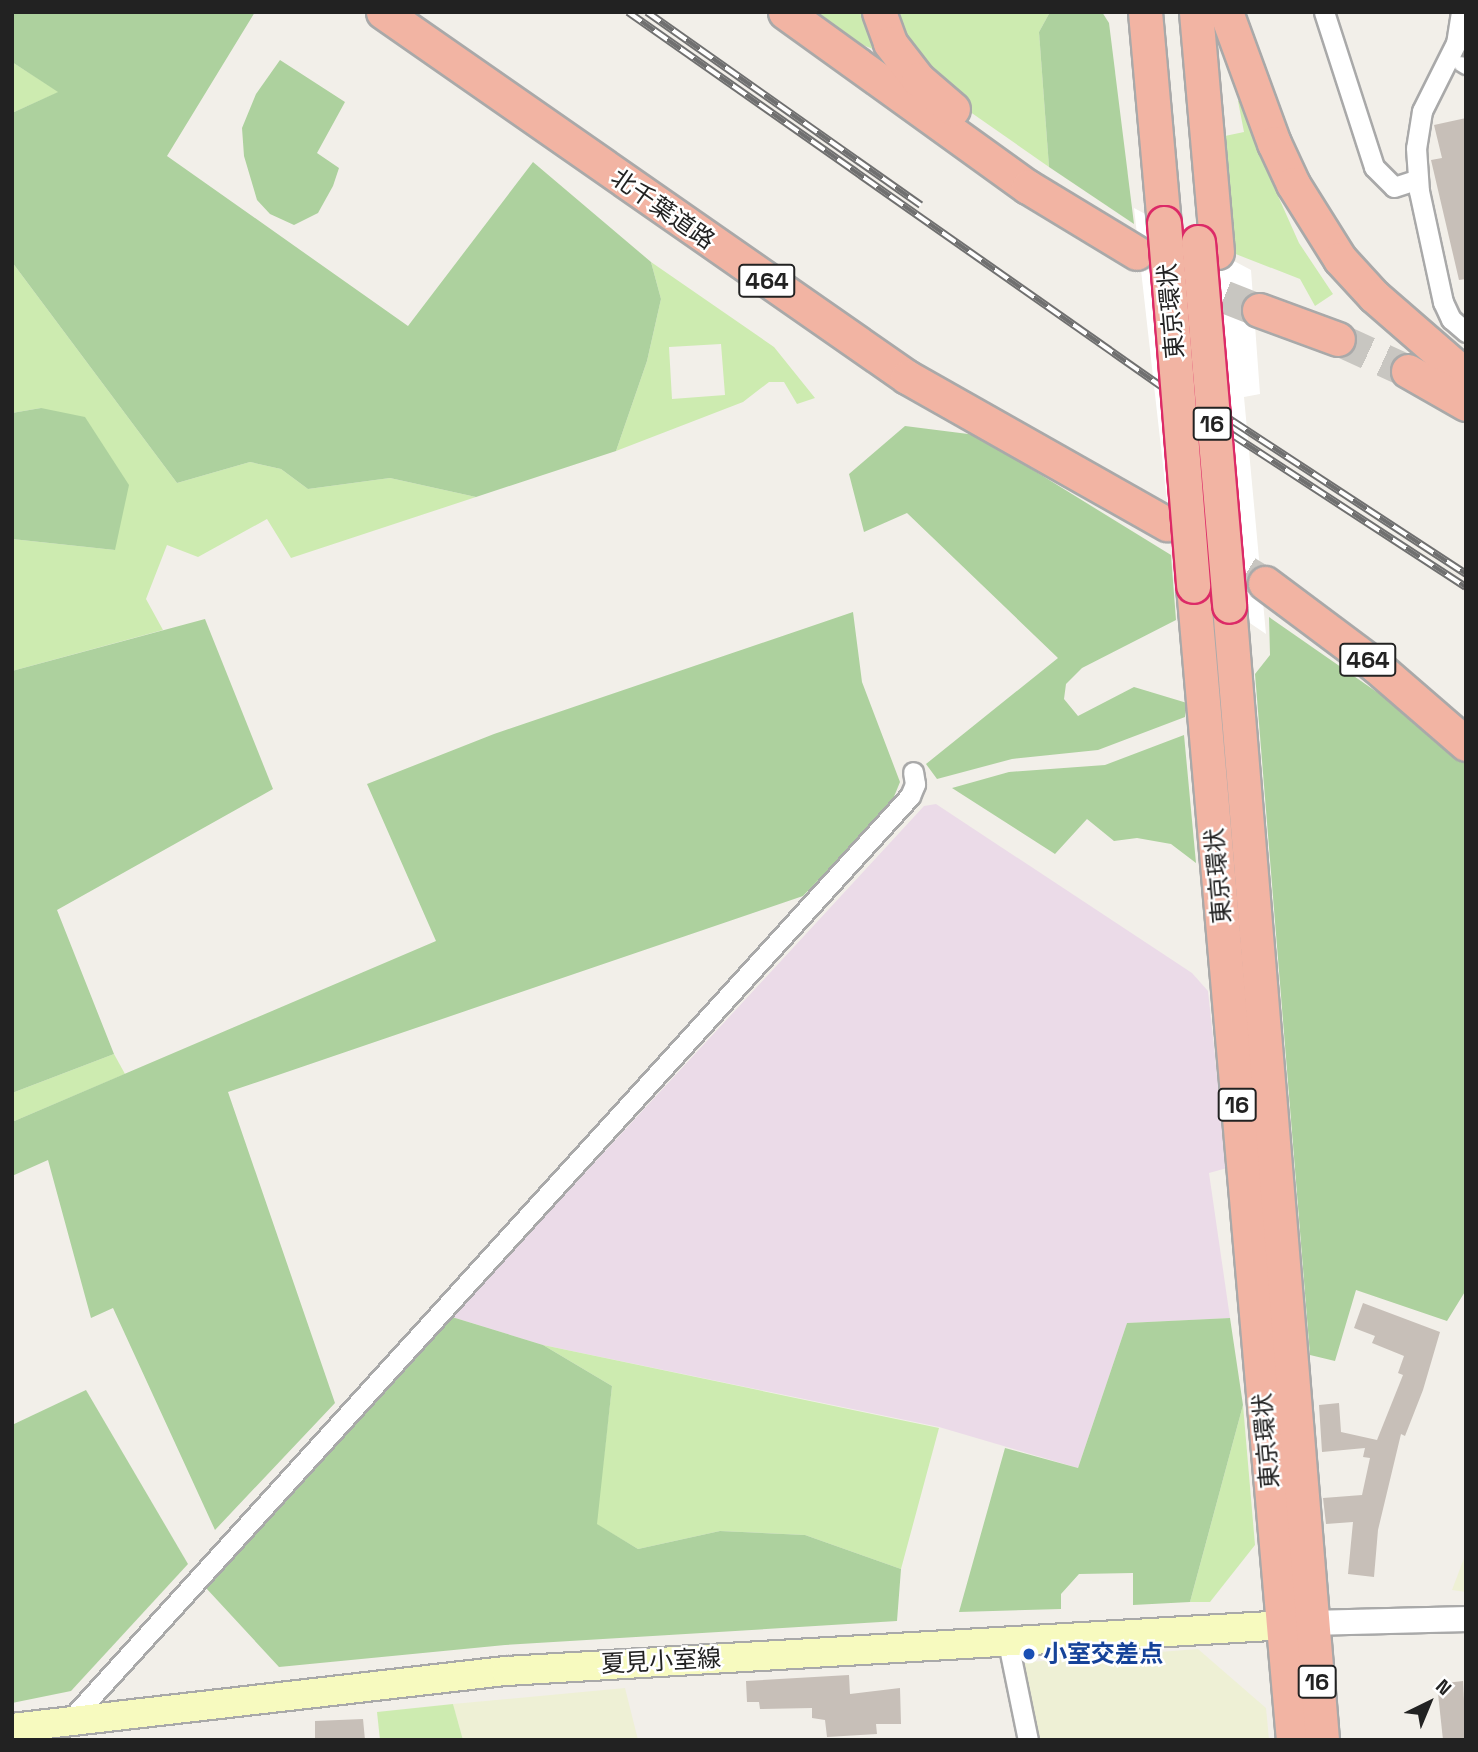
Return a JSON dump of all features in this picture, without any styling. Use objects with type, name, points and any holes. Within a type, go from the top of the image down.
[{"type":"highway","name":"北千葉道路","points":[[383,12],[907,377],[1167,524]]},
{"type":"highway","points":[[785,12],[1027,187],[1137,253],[939,98],[890,43],[879,12]]},
{"type":"highway","points":[[1130,12],[1141,135],[1161,183]]},
{"type":"highway","name":"東京環状","points":[[1145,12],[1193,586],[1298,1624],[1321,1740]]},
{"type":"highway","name":"東京環状","points":[[1178,12],[1208,247],[1234,610],[1238,721],[1298,1624],[1293,1740]]},
{"type":"highway","points":[[1196,12],[1208,247]]},
{"type":"highway","points":[[1226,12],[1283,164],[1340,259],[1374,296],[1466,376]]},
{"type":"highway","points":[[1259,310],[1338,339]]},
{"type":"highway","points":[[1408,371],[1466,404]]},
{"type":"highway","name":"464","points":[[1265,583],[1365,657],[1466,744]]},
{"type":"main road","name":"夏見小室線","points":[[12,1728],[72,1718],[506,1671],[1007,1638],[1298,1624]]},
{"type":"street","points":[[1324,12],[1374,167],[1394,187],[1418,179]]},
{"type":"street","points":[[1461,12],[1456,43],[1422,111],[1416,148],[1418,179],[1443,302],[1451,319],[1466,332]]},
{"type":"street","points":[[72,1718],[910,796],[915,784],[914,772]]},
{"type":"street","points":[[1298,1624],[1466,1619]]},
{"type":"street","points":[[1007,1638],[1028,1740]]},
{"type":"shaded area","points":[[936,804],[1192,973],[1208,991],[1227,1168],[1209,1173],[1230,1318],[1127,1323],[1078,1468],[939,1427],[543,1345],[452,1317],[924,806]]},
{"type":"green space","points":[[12,12],[255,12],[167,156],[408,326],[533,162],[651,262],[661,299],[647,361],[616,451],[476,497],[390,478],[308,489],[281,469],[250,462],[177,483],[12,262],[12,113],[58,92],[12,62]]},
{"type":"green space","points":[[808,12],[863,12],[883,53],[840,36]]},
{"type":"green space","points":[[896,12],[1050,12],[1039,32],[1049,167],[943,93],[905,46]]},
{"type":"green space","points":[[1050,12],[1102,12],[1109,23],[1134,224],[1049,167],[1039,32]]},
{"type":"green space","points":[[280,60],[345,102],[317,153],[339,168],[333,186],[318,213],[294,225],[270,214],[257,200],[244,156],[242,128],[256,94]]},
{"type":"green space","points":[[12,62],[59,92],[12,113]]},
{"type":"green space","points":[[1245,99],[1278,196],[1299,243],[1333,294],[1315,306],[1300,279],[1233,253],[1220,137],[1244,132],[1238,101]]},
{"type":"green space","points":[[12,262],[177,483],[250,462],[281,469],[308,489],[390,478],[476,497],[291,558],[267,519],[198,557],[167,545],[146,599],[163,630],[12,671],[12,539],[115,550],[41,408],[12,413]]},
{"type":"green space","points":[[651,262],[774,347],[815,398],[797,404],[784,382],[769,382],[743,402],[616,451],[647,361],[661,299]],"holes":[[[721,344],[725,395],[672,399],[669,347]]]},
{"type":"green space","points":[[41,408],[85,417],[129,485],[115,550],[12,539],[12,413]]},
{"type":"green space","points":[[905,426],[976,435],[1171,555],[1176,620],[1082,668],[1066,684],[1064,699],[1078,716],[1134,687],[1187,703],[1185,717],[1098,750],[1012,759],[937,779],[926,764],[1058,658],[907,513],[864,532],[849,474]]},
{"type":"green space","points":[[853,612],[862,682],[900,782],[891,804],[803,896],[228,1092],[335,1403],[215,1530],[113,1308],[91,1318],[48,1160],[12,1176],[12,1122],[436,941],[367,784],[494,734]]},
{"type":"green space","points":[[1269,617],[1466,754],[1466,1290],[1447,1321],[1356,1290],[1335,1361],[1310,1355],[1255,674],[1270,655]]},
{"type":"green space","points":[[205,619],[273,789],[57,910],[114,1054],[12,1093],[12,671]]},
{"type":"green space","points":[[1184,735],[1196,863],[1171,844],[1137,838],[1114,841],[1087,819],[1055,854],[952,788],[1009,772],[1105,765]]},
{"type":"green space","points":[[114,1054],[125,1074],[12,1122],[12,1093]]},
{"type":"green space","points":[[452,1317],[543,1345],[612,1386],[597,1524],[638,1549],[720,1531],[805,1535],[901,1569],[897,1621],[505,1645],[279,1667],[206,1588]]},
{"type":"green space","points":[[1230,1318],[1243,1405],[1190,1602],[1133,1605],[1133,1573],[1079,1574],[1061,1594],[1061,1609],[959,1612],[1005,1448],[1078,1468],[1127,1323]]},
{"type":"green space","points":[[543,1345],[939,1428],[901,1569],[805,1535],[720,1531],[638,1549],[596,1524],[612,1386]]},
{"type":"green space","points":[[86,1390],[188,1564],[71,1691],[12,1703],[12,1425]]},
{"type":"green space","points":[[1243,1405],[1255,1545],[1210,1602],[1190,1602]]},
{"type":"green space","points":[[1466,1553],[1466,1592],[1452,1590]]},
{"type":"green space","points":[[1198,1649],[1266,1708],[1269,1740],[1032,1740],[1017,1663]]},
{"type":"green space","points":[[625,1688],[638,1740],[463,1740],[453,1704]]},
{"type":"green space","points":[[453,1704],[463,1740],[380,1740],[377,1712]]},
{"type":"pier","points":[[1134,208],[1251,270],[1260,394],[1244,397],[1266,634],[1175,572]]},
{"type":"building","points":[[1466,118],[1466,279],[1459,280],[1431,160],[1442,158],[1434,125]]},
{"type":"building","points":[[1363,1303],[1440,1332],[1423,1390],[1405,1436],[1401,1434],[1378,1530],[1374,1577],[1348,1574],[1353,1522],[1326,1524],[1323,1498],[1362,1495],[1370,1458],[1363,1457],[1365,1448],[1322,1452],[1319,1405],[1339,1403],[1341,1432],[1377,1440],[1403,1375],[1398,1373],[1404,1356],[1372,1343],[1375,1336],[1354,1328]]},
{"type":"building","points":[[849,1675],[850,1694],[900,1688],[901,1724],[876,1724],[877,1734],[827,1737],[825,1720],[812,1718],[812,1708],[760,1709],[759,1702],[747,1702],[746,1681]]},
{"type":"building","points":[[1463,1681],[1466,1740],[1443,1740],[1437,1684]]},
{"type":"building","points":[[363,1719],[365,1740],[315,1740],[315,1721]]},
{"type":"tunnel","points":[[1178,278],[1259,310]]},
{"type":"tunnel","points":[[1338,339],[1408,371]]},
{"type":"tunnel","points":[[1204,546],[1265,583]]},
{"type":"railway","points":[[628,12],[1205,417],[1466,587]]},
{"type":"railway","points":[[647,12],[921,205]]},
{"type":"railway","points":[[1179,386],[1466,574]]},
{"type":"place","name":"小室交差点","points":[[1029,1654]]}]
